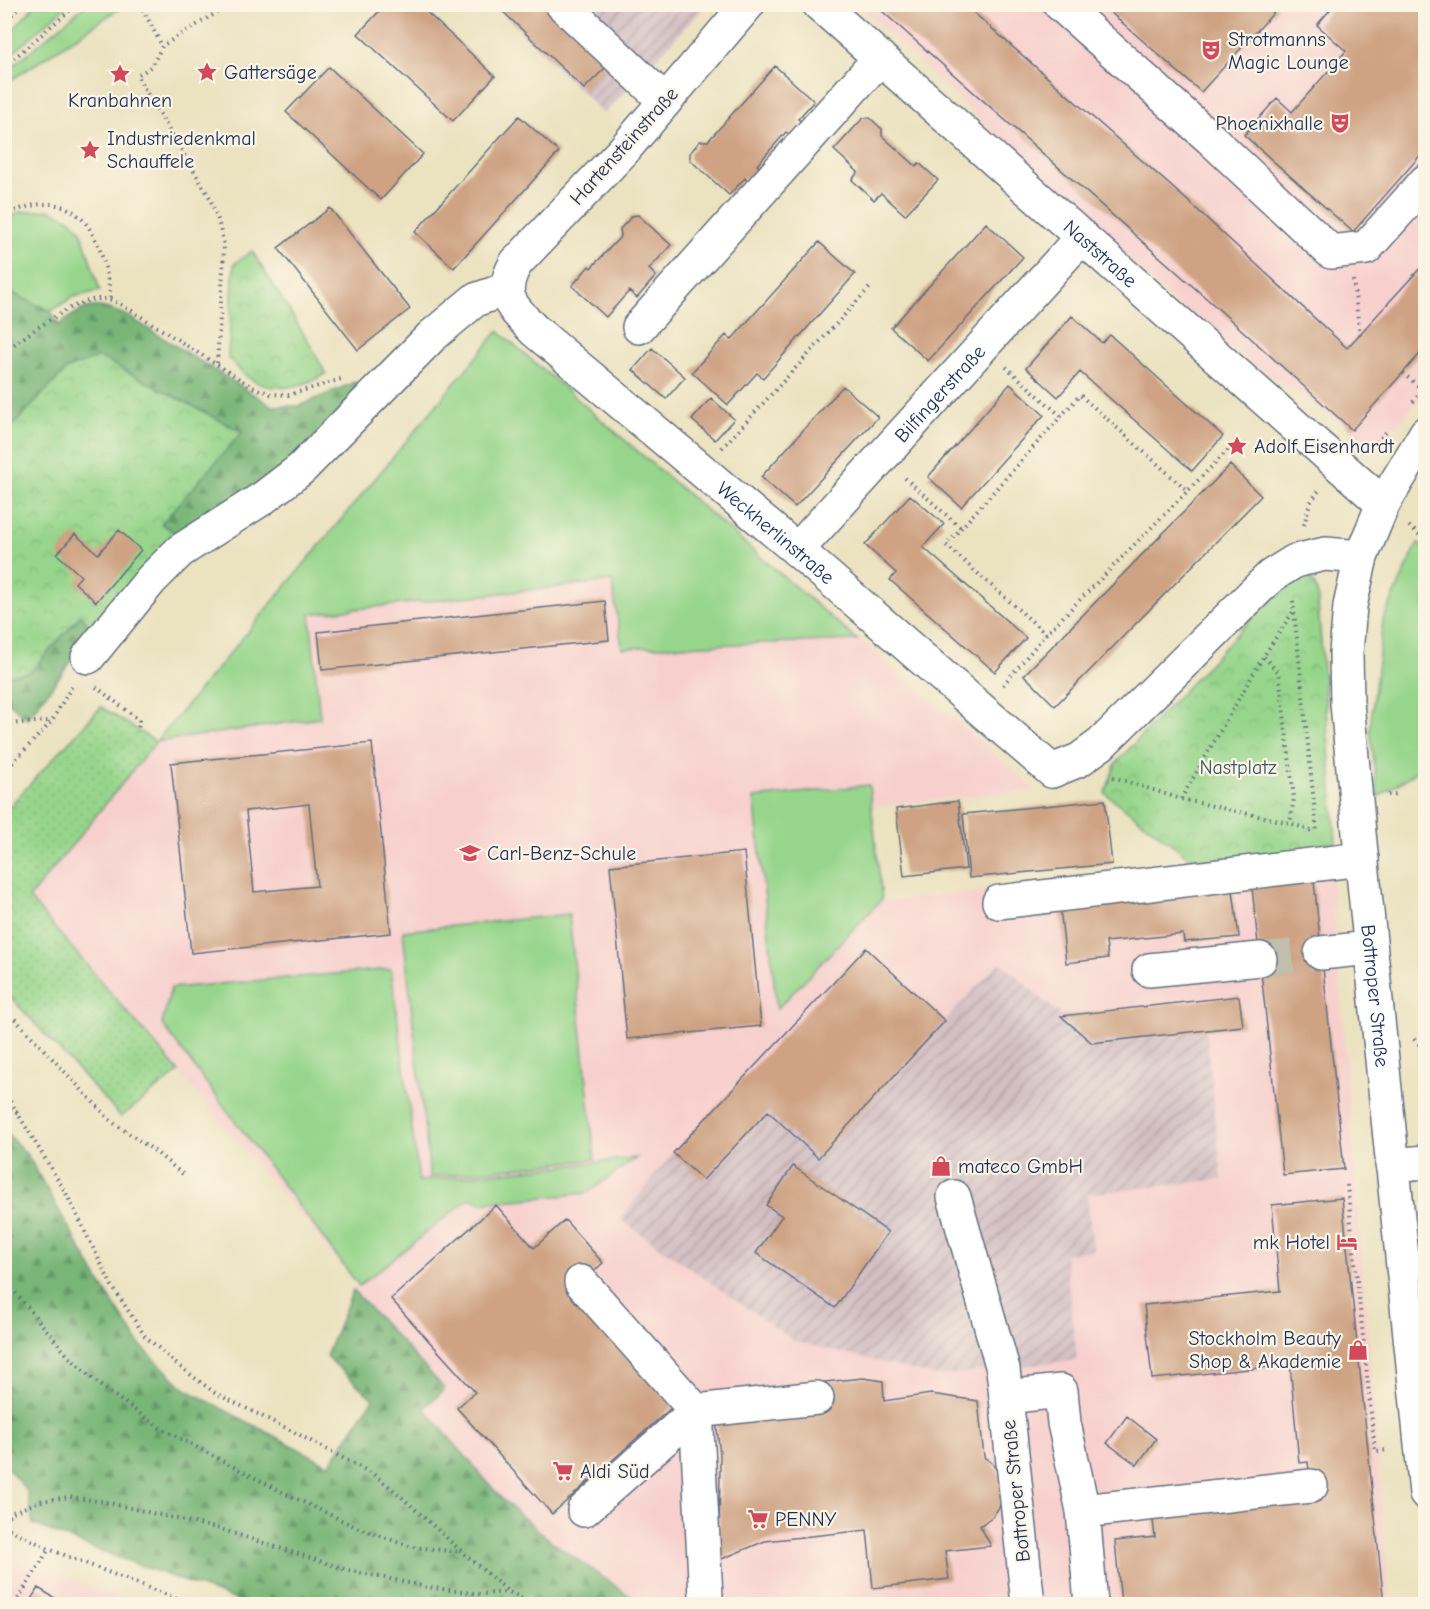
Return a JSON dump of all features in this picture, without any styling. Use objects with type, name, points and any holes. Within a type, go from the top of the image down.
[{"type":"street","points":[[562,4],[665,101]]},
{"type":"street","name":"Hartensteinstraße","points":[[507,289],[508,278],[516,263],[622,152],[748,4]]},
{"type":"street","name":"Naststraße","points":[[819,4],[1383,504]]},
{"type":"street","points":[[1060,4],[1211,139],[1331,252],[1366,248],[1425,181]]},
{"type":"street","points":[[639,327],[880,58]]},
{"type":"street","name":"Bilfingerstraße","points":[[797,550],[1082,237]]},
{"type":"street","points":[[84,665],[176,547],[262,498],[301,469],[432,336],[475,300],[507,289]]},
{"type":"street","name":"Weckherlinstraße","points":[[507,289],[510,306],[535,331],[797,550],[1052,771],[1079,760],[1101,744],[1271,576],[1295,561]]},
{"type":"street","name":"Bottroper Straße","points":[[1417,419],[1361,557],[1350,606],[1346,653],[1347,703],[1370,948],[1425,1493]]},
{"type":"street","points":[[1295,561],[1325,555],[1361,557]]},
{"type":"street","points":[[999,902],[1362,859]]},
{"type":"street","points":[[1321,953],[1370,948]]},
{"type":"street","points":[[1149,970],[1260,959]]},
{"type":"street","points":[[1392,1165],[1425,1162]]},
{"type":"street","points":[[954,1197],[1003,1369],[1006,1397]]},
{"type":"street","points":[[581,1282],[696,1411],[706,1596]]},
{"type":"street","name":"Bottroper Straße","points":[[1028,1605],[1006,1397],[1061,1391],[1064,1424],[1083,1511]]},
{"type":"street","points":[[584,1510],[696,1411],[817,1398]]},
{"type":"street","points":[[1091,1605],[1083,1511],[1311,1486]]},
{"type":"path","points":[[4,24],[21,4]]},
{"type":"path","points":[[4,65],[77,4]]},
{"type":"path","points":[[140,4],[162,46]]},
{"type":"path","points":[[217,363],[224,271],[224,245],[218,220],[210,198],[137,76],[152,66],[162,46],[231,4]]},
{"type":"path","points":[[4,216],[18,209],[50,203],[75,211],[91,229],[97,243],[109,280],[111,300]]},
{"type":"path","points":[[1348,250],[1360,335]]},
{"type":"path","points":[[702,470],[872,285]]},
{"type":"path","points":[[4,351],[76,304],[100,298],[111,300],[217,363],[252,387],[271,394],[289,395],[338,381],[348,375]]},
{"type":"path","points":[[983,347],[1061,416]]},
{"type":"path","points":[[1403,373],[1424,388],[1417,419]]},
{"type":"path","points":[[1046,634],[946,545],[1080,395],[1188,490]]},
{"type":"path","points":[[1105,775],[1180,799],[1290,823],[1317,833],[1293,611],[1292,585],[1295,561],[1310,503],[1354,444],[1376,443],[1389,428]]},
{"type":"path","points":[[982,710],[1046,634],[1239,439]]},
{"type":"path","points":[[882,457],[961,528]]},
{"type":"path","points":[[1180,799],[1263,657],[1293,611]]},
{"type":"path","points":[[1263,657],[1279,673],[1294,798],[1290,823]]},
{"type":"path","points":[[4,772],[52,721],[84,665],[139,720],[138,732]]},
{"type":"path","points":[[4,724],[52,721]]},
{"type":"path","points":[[4,1014],[14,1018],[111,1122],[152,1149],[185,1176]]},
{"type":"path","points":[[4,1091],[19,1112],[66,1193],[112,1286],[145,1336],[215,1393],[373,1474],[508,1592],[536,1605]]},
{"type":"path","points":[[4,1110],[19,1112]]},
{"type":"path","points":[[1347,1185],[1375,1451],[1421,1447]]},
{"type":"path","points":[[4,1279],[68,1356],[101,1386],[160,1428],[282,1492],[357,1527],[412,1547],[462,1552]]},
{"type":"path","points":[[4,1520],[10,1513],[40,1501],[70,1497],[93,1500],[220,1529],[348,1569],[427,1587],[479,1594],[508,1592]]},
{"type":"path","points":[[4,1526],[49,1549],[190,1605]]},
{"type":"path","points":[[15,1605],[49,1549]]},
{"type":"shaded area","points":[[494,5],[706,5],[604,114]]},
{"type":"shaded area","points":[[858,5],[1425,5],[1425,393],[1372,453],[1352,430],[1206,332]]},
{"type":"shaded area","points":[[498,331],[1035,789],[868,807],[879,902],[1329,854],[1390,1604],[641,1604],[551,1541],[502,1499],[424,1408],[445,1389],[353,1290],[358,1285],[29,898]]},
{"type":"shaded area","name":"mateco GmbH","points":[[866,948],[945,1021],[1000,962],[1092,1043],[1206,1030],[1222,1179],[1087,1194],[1093,1250],[1065,1254],[1077,1360],[936,1376],[794,1341],[620,1219],[673,1153]]},
{"type":"shaded area","points":[[5,1558],[81,1583],[135,1604],[5,1604]]},
{"type":"green space","points":[[87,4],[125,5],[5,84],[5,71]]},
{"type":"green space","points":[[35,5],[67,5],[5,60],[5,39]]},
{"type":"green space","points":[[50,210],[70,219],[81,231],[100,291],[73,297],[51,311],[4,290],[5,220],[20,212]]},
{"type":"green space","points":[[252,251],[326,374],[298,385],[278,388],[249,378],[228,358],[234,264]]},
{"type":"green space","points":[[5,290],[51,311],[59,325],[91,307],[105,308],[126,315],[272,406],[299,406],[355,382],[361,392],[290,463],[181,536],[161,524],[242,432],[99,357],[67,369],[5,434]]},
{"type":"green space","points":[[498,331],[857,640],[622,648],[612,581],[310,614],[320,718],[156,742]]},
{"type":"green space","points":[[99,357],[242,432],[161,524],[181,536],[94,632],[81,615],[30,672],[5,676],[5,434],[67,369]]},
{"type":"green space","points":[[1418,543],[1426,550],[1425,766],[1378,797],[1370,729],[1383,620]]},
{"type":"green space","name":"Nastplatz","points":[[1299,576],[1311,579],[1317,590],[1336,843],[1203,868],[1105,793],[1116,763],[1278,590]]},
{"type":"green space","points":[[82,614],[94,632],[27,719],[5,699],[5,676],[30,672]]},
{"type":"green space","points":[[101,707],[156,742],[29,898],[179,1072],[121,1117],[5,991],[5,811]]},
{"type":"green space","points":[[869,785],[882,899],[777,1009],[754,798]]},
{"type":"green space","points":[[569,914],[595,1159],[430,1177],[403,931]]},
{"type":"green space","points":[[391,969],[419,1181],[636,1158],[587,1193],[482,1203],[470,1198],[359,1286],[162,1024],[171,988]]},
{"type":"green space","points":[[5,1131],[28,1156],[102,1286],[140,1345],[185,1389],[329,1465],[373,1399],[326,1356],[353,1290],[445,1389],[424,1408],[502,1499],[551,1541],[641,1604],[247,1604],[84,1545],[33,1524],[27,1491],[5,1465]]},
{"type":"building","points":[[386,4],[418,4],[495,76],[453,121],[358,34]]},
{"type":"building","points":[[495,4],[545,4],[608,65],[584,89]]},
{"type":"building","points":[[874,4],[964,4],[1189,202],[1347,348],[1425,263],[1425,348],[1352,430]]},
{"type":"building","name":"Strotmanns Magic Lounge","points":[[1101,4],[1275,4],[1278,8],[1201,92]]},
{"type":"building","name":"Phoenixhalle","points":[[1335,4],[1425,4],[1425,150],[1353,232],[1244,135],[1277,98],[1292,112],[1346,51],[1317,25]]},
{"type":"building","points":[[775,66],[814,101],[798,119],[802,122],[791,136],[786,132],[757,165],[761,169],[749,182],[745,178],[729,195],[690,160],[690,153],[700,141],[708,141]]},
{"type":"building","points":[[329,67],[423,154],[381,200],[286,112]]},
{"type":"building","points":[[519,116],[559,152],[454,268],[415,232]]},
{"type":"building","points":[[863,118],[870,118],[882,129],[882,136],[916,166],[919,163],[938,180],[905,215],[881,193],[874,200],[852,180],[858,172],[834,150]]},
{"type":"building","points":[[330,208],[410,309],[358,350],[278,248]]},
{"type":"building","points":[[638,215],[671,245],[649,269],[656,276],[637,298],[629,291],[606,317],[572,286],[589,266],[591,268],[621,236],[620,229],[632,216]]},
{"type":"building","points":[[986,223],[1023,257],[928,361],[891,328]]},
{"type":"building","points":[[819,242],[855,274],[763,378],[757,373],[728,405],[692,372],[726,335],[731,340]]},
{"type":"building","points":[[1072,316],[1102,343],[1110,335],[1223,436],[1192,471],[1080,372],[1058,397],[1026,368]]},
{"type":"building","points":[[652,348],[685,377],[666,399],[633,370]]},
{"type":"building","points":[[1010,384],[1044,415],[961,507],[928,477]]},
{"type":"building","points":[[843,386],[878,417],[795,507],[761,477]]},
{"type":"building","points":[[711,398],[734,419],[715,440],[692,420]]},
{"type":"building","points":[[1230,465],[1261,496],[1055,706],[1024,675]]},
{"type":"building","points":[[910,495],[944,524],[923,547],[1026,638],[995,672],[890,580],[896,573],[865,545]]},
{"type":"building","points":[[119,530],[141,550],[96,602],[75,583],[81,576],[57,554],[75,534],[98,554]]},
{"type":"building","points":[[605,601],[609,640],[322,670],[318,632]]},
{"type":"building","points":[[372,743],[391,933],[191,953],[171,763]],"holes":[[[309,804],[317,886],[254,892],[246,811]]]},
{"type":"building","points":[[1105,800],[1112,864],[969,878],[963,814]]},
{"type":"building","points":[[958,801],[966,869],[904,876],[896,809]]},
{"type":"building","points":[[744,852],[761,1026],[627,1039],[610,866]]},
{"type":"building","points":[[1314,881],[1344,1169],[1283,1175],[1252,888]]},
{"type":"building","points":[[1233,890],[1239,937],[1184,942],[1183,934],[1106,942],[1108,958],[1066,963],[1060,907]]},
{"type":"building","points":[[866,948],[945,1021],[818,1158],[768,1111],[703,1180],[673,1153]]},
{"type":"building","points":[[1239,996],[1243,1026],[1092,1043],[1061,1016]]},
{"type":"building","points":[[793,1166],[888,1232],[835,1308],[756,1253],[782,1216],[766,1205]]},
{"type":"building","points":[[1342,1198],[1384,1604],[1121,1604],[1115,1541],[1155,1537],[1152,1512],[1312,1495],[1308,1462],[1299,1463],[1290,1365],[1152,1379],[1144,1305],[1280,1291],[1272,1205]]},
{"type":"building","points":[[496,1205],[534,1248],[565,1220],[603,1263],[571,1292],[673,1406],[552,1514],[457,1408],[475,1392],[391,1299]]},
{"type":"building","points":[[863,1378],[883,1381],[884,1401],[931,1394],[978,1401],[984,1457],[992,1463],[1000,1475],[1003,1491],[1000,1506],[993,1516],[980,1526],[991,1546],[945,1551],[949,1579],[873,1588],[867,1530],[765,1541],[719,1560],[720,1455],[716,1420],[815,1383]]},
{"type":"building","points":[[1127,1416],[1156,1439],[1137,1465],[1107,1443]]},
{"type":"building","points":[[38,1588],[65,1604],[28,1604]]},
{"type":"tunnel","points":[[1260,959],[1321,953]]},
{"type":"place","name":"Strotmanns Magic Lounge","points":[[1211,50]]},
{"type":"place","name":"Gattersäge","points":[[207,72]]},
{"type":"place","name":"Kranbahnen","points":[[120,74]]},
{"type":"place","name":"Phoenixhalle","points":[[1340,123]]},
{"type":"place","name":"Industriedenkmal Schauffele","points":[[90,150]]},
{"type":"place","name":"Adolf Eisenhardt","points":[[1237,446]]},
{"type":"place","name":"Carl-Benz-Schule","points":[[470,853]]},
{"type":"place","name":"mateco GmbH","points":[[941,1166]]},
{"type":"place","name":"mk Hotel","points":[[1347,1242]]},
{"type":"place","name":"Stockholm Beauty Shop & Akademie","points":[[1358,1350]]},
{"type":"place","name":"Aldi Süd","points":[[563,1471]]},
{"type":"place","name":"PENNY","points":[[758,1519]]}]
